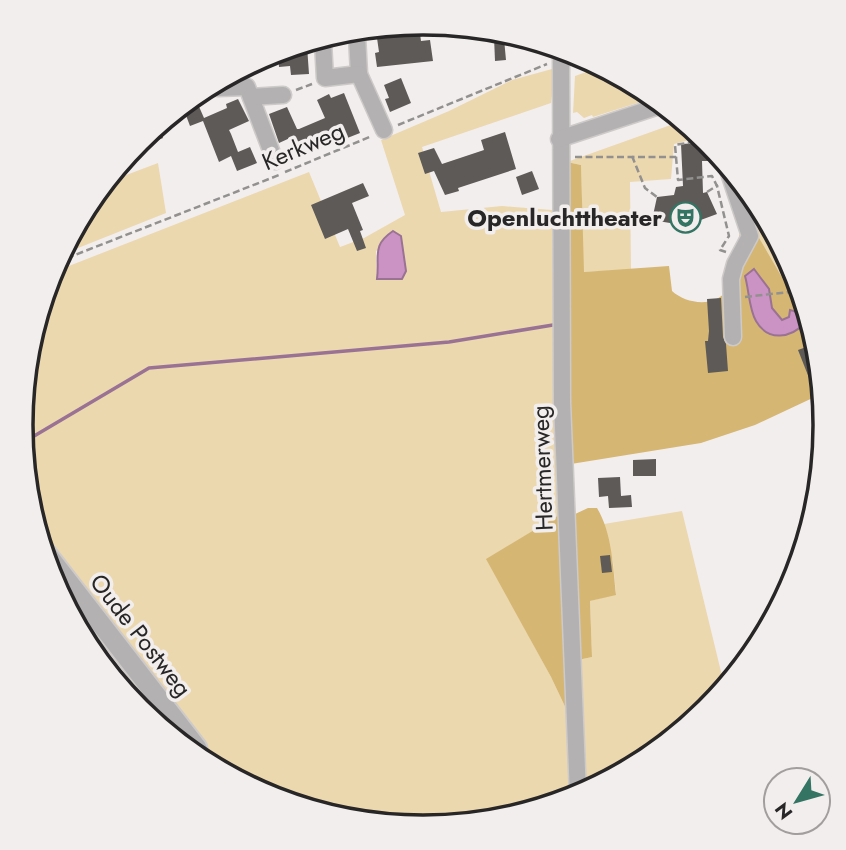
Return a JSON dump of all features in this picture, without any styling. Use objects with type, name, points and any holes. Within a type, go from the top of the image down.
[{"type":"street","points":[[357,41],[359,74],[384,131]]},
{"type":"street","points":[[323,49],[326,78],[359,74]]},
{"type":"street","name":"Hertmerweg","points":[[561,61],[559,158],[562,402],[577,783]]},
{"type":"street","points":[[227,88],[247,87],[275,161]]},
{"type":"street","points":[[251,97],[283,95]]},
{"type":"street","points":[[559,139],[650,109]]},
{"type":"street","points":[[733,337],[731,279],[750,236],[736,193]]},
{"type":"street","name":"Oude Postweg","points":[[63,574],[187,734]]},
{"type":"path","name":"Kerkweg","points":[[72,256],[218,200],[557,59]]},
{"type":"path","points":[[283,95],[326,78]]},
{"type":"path","points":[[692,142],[675,145],[678,180],[712,176],[729,236],[720,250],[739,256]]},
{"type":"path","points":[[632,156],[645,188],[657,197]]},
{"type":"path","points":[[559,158],[676,157]]},
{"type":"path","points":[[707,192],[717,186]]},
{"type":"path","points":[[743,297],[789,292]]},
{"type":"shaded area","points":[[552,69],[554,77],[551,103],[422,147],[441,212],[502,206],[552,210],[559,515],[487,559],[570,717],[573,784],[499,807],[448,814],[398,814],[347,807],[298,794],[251,775],[211,752],[52,543],[37,476],[34,400],[47,324],[67,267],[309,172],[340,247],[364,238],[405,215],[381,140],[512,80]],"holes":[[[401,236],[406,271],[392,278],[377,279],[376,251]]]},
{"type":"shaded area","points":[[587,72],[641,102],[584,118],[577,112],[573,113],[575,76]]},
{"type":"shaded area","points":[[671,125],[689,140],[674,144],[671,179],[630,182],[631,270],[583,272],[581,165],[567,162]]},
{"type":"shaded area","points":[[567,162],[581,165],[584,272],[669,266],[672,291],[692,301],[715,300],[727,290],[742,224],[750,222],[786,285],[797,316],[790,311],[789,317],[783,321],[772,308],[769,299],[745,277],[756,321],[799,323],[812,398],[755,425],[701,443],[571,464]]},
{"type":"shaded area","points":[[158,163],[166,213],[75,249],[99,208],[124,176]]},
{"type":"shaded area","points":[[745,205],[773,253],[786,285],[750,222]]},
{"type":"shaded area","points":[[393,231],[401,236],[406,271],[402,279],[377,279],[379,247]]},
{"type":"shaded area","points":[[754,269],[769,289],[772,308],[782,320],[789,317],[790,310],[796,312],[800,327],[780,335],[773,335],[761,328],[752,311],[745,276]]},
{"type":"shaded area","points":[[588,508],[597,508],[606,528],[616,595],[590,601],[592,657],[578,660],[573,515]]},
{"type":"shaded area","points":[[682,511],[722,675],[699,701],[660,734],[618,763],[584,780],[578,660],[592,657],[590,601],[616,594],[613,562],[604,524]]},
{"type":"shaded area","points":[[559,515],[570,717],[486,559]]},
{"type":"building","points":[[420,35],[421,41],[430,40],[433,61],[377,67],[375,53],[379,52],[377,38]]},
{"type":"building","points":[[494,42],[505,44],[506,60],[495,61]]},
{"type":"building","points":[[308,53],[309,74],[291,75],[290,66],[279,67],[279,63]]},
{"type":"building","points":[[401,78],[411,103],[390,112],[384,85]]},
{"type":"building","points":[[344,93],[360,133],[317,150],[313,141],[295,150],[290,138],[279,143],[269,114],[287,107],[299,129],[325,118],[317,100],[329,94],[331,98]]},
{"type":"building","points":[[238,99],[249,121],[229,130],[238,152],[250,147],[257,163],[237,171],[231,156],[219,162],[203,121],[190,126],[186,116],[199,106],[204,118],[227,108],[226,104]]},
{"type":"building","points":[[505,132],[516,169],[458,188],[459,191],[445,195],[434,171],[425,174],[418,153],[434,148],[442,164],[484,150],[481,140]]},
{"type":"building","points":[[693,143],[709,160],[702,161],[703,193],[707,192],[717,214],[698,221],[670,223],[652,220],[657,197],[674,195],[676,187],[683,186],[681,144]]},
{"type":"building","points":[[532,171],[539,189],[522,195],[516,177]]},
{"type":"building","points":[[363,183],[369,196],[352,203],[363,230],[360,231],[366,248],[357,251],[348,229],[325,239],[311,205]]},
{"type":"building","points":[[721,298],[728,371],[708,373],[705,341],[708,341],[709,331],[707,299]]},
{"type":"building","points":[[805,348],[810,380],[798,350]]},
{"type":"building","points":[[656,459],[656,476],[633,476],[633,460]]},
{"type":"building","points":[[620,477],[621,496],[631,495],[632,507],[609,508],[608,496],[599,497],[598,478]]},
{"type":"building","points":[[610,555],[612,572],[602,573],[600,556]]},
{"type":"waterway","points":[[33,436],[149,368],[449,342],[553,325]]},
{"type":"place","name":"Openluchttheater","points":[[685,217]]}]
